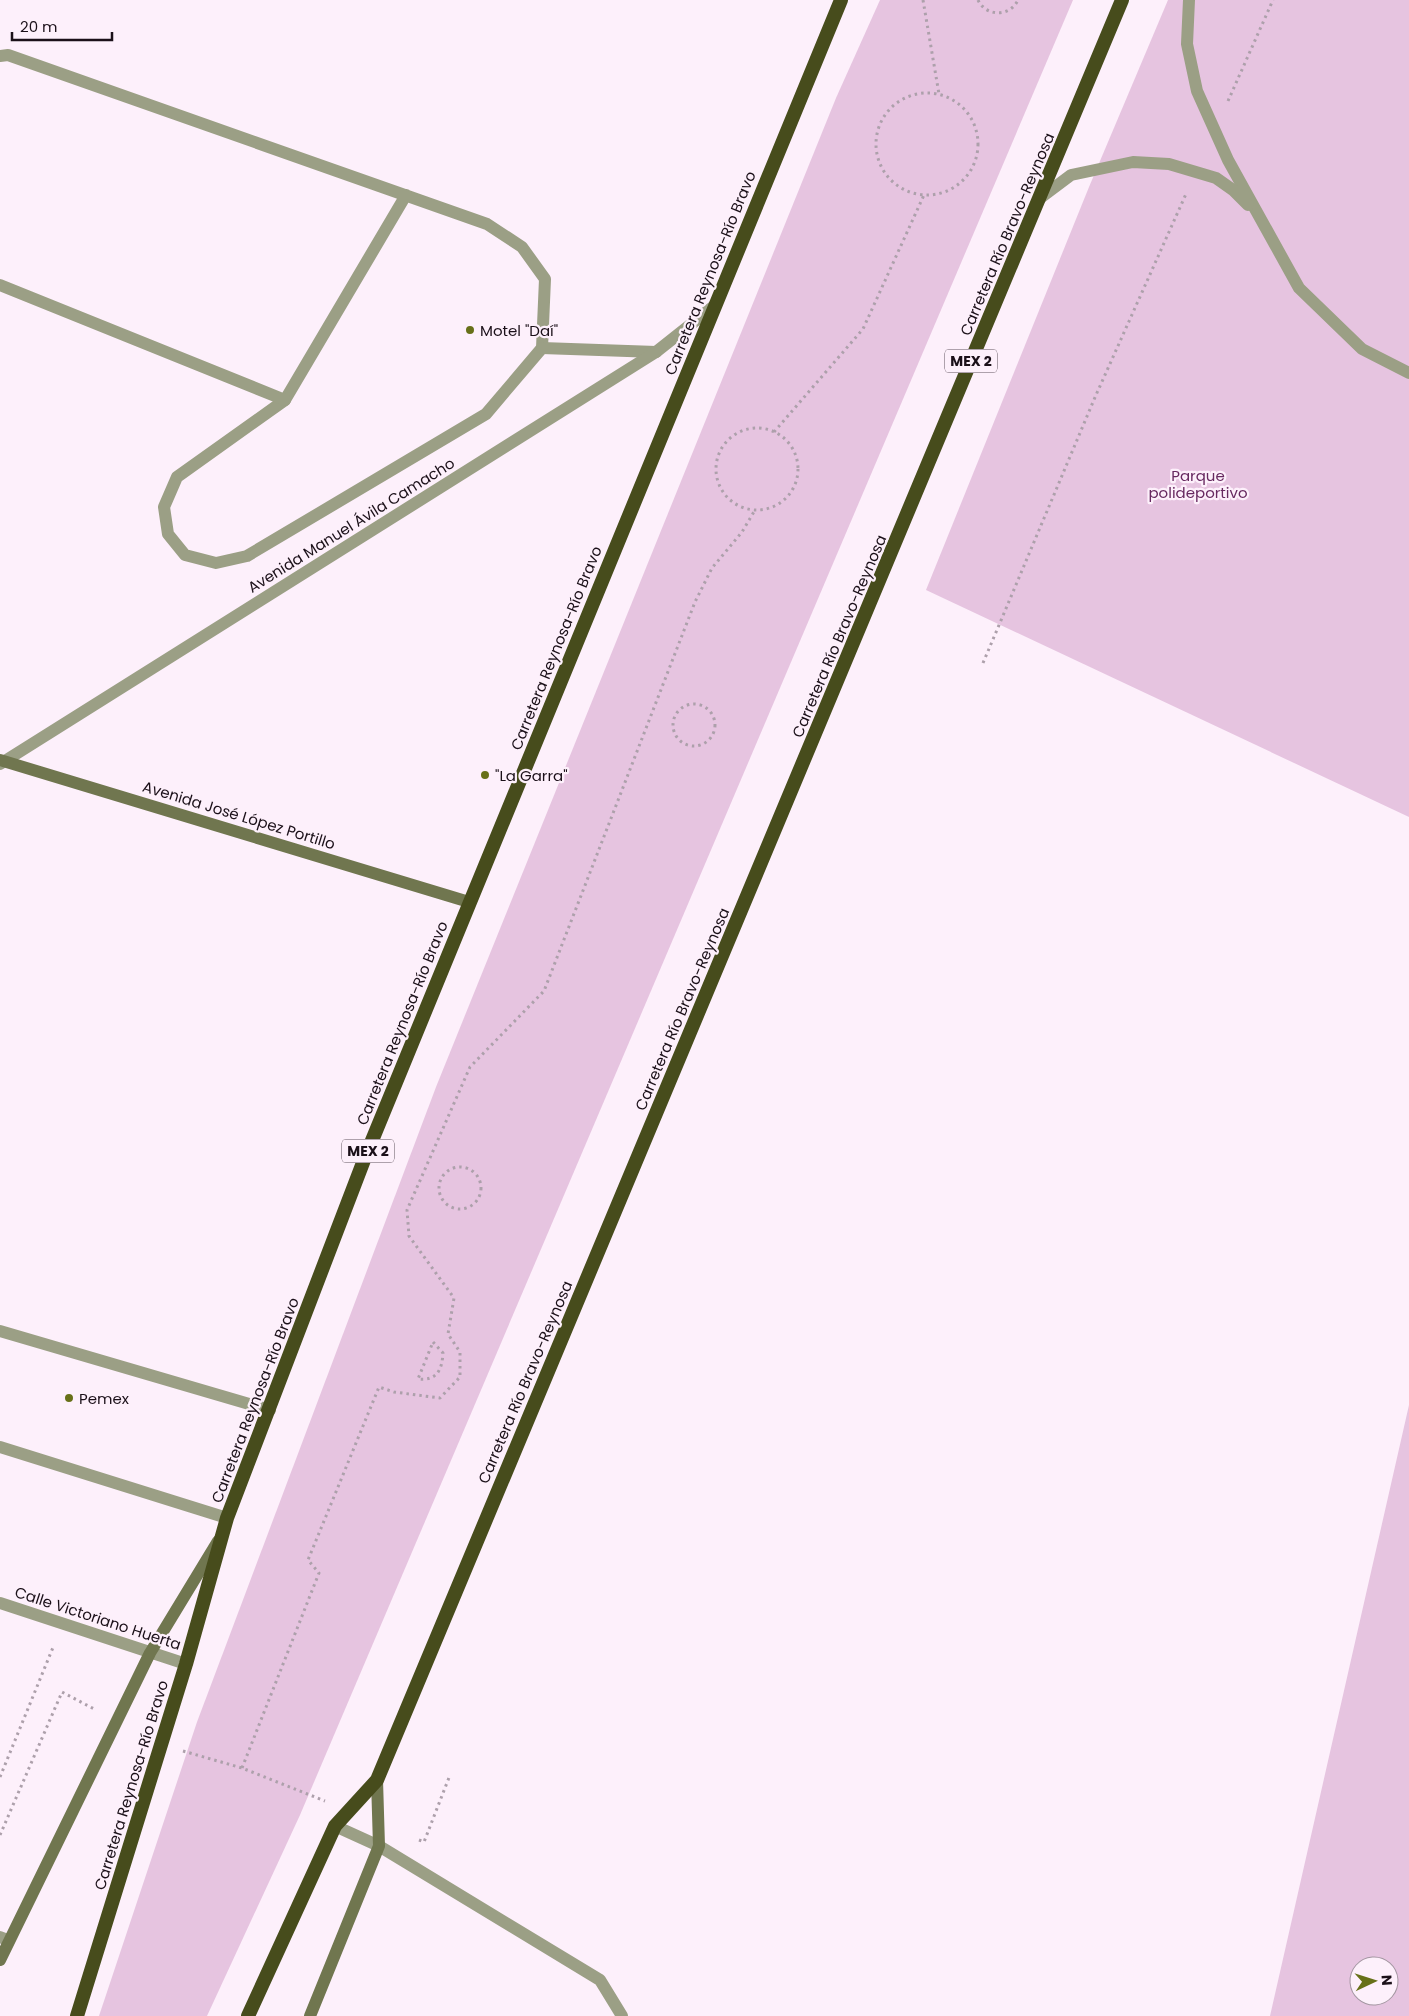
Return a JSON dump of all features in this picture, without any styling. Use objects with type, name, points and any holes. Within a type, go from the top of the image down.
[{"type":"highway","name":"Carretera Reynosa-Río Bravo","points":[[77,2016],[186,1664],[227,1518],[270,1410],[364,1160],[841,0]]},
{"type":"highway","name":"Carretera Río Bravo-Reynosa","points":[[248,2016],[335,1826],[376,1780],[1122,0]]},
{"type":"main road","name":"Avenida José López Portillo","points":[[1,762],[469,902]]},
{"type":"main road","name":"Carretera Reynosa-Río Bravo","points":[[0,1960],[4,1939],[150,1653],[222,1534]]},
{"type":"main road","points":[[310,2016],[380,1846],[376,1780]]},
{"type":"street","points":[[1189,0],[1187,44],[1197,91],[1228,160],[1299,288],[1362,349],[1409,373]]},
{"type":"street","points":[[0,56],[8,55],[406,195],[487,224],[522,247],[545,279],[542,348],[486,414],[248,556],[216,564],[186,555],[168,534],[164,507],[177,477],[285,400],[406,195]]},
{"type":"street","points":[[1039,199],[1072,175],[1133,162],[1169,164],[1216,178],[1233,190],[1260,218]]},
{"type":"street","points":[[0,284],[285,400]]},
{"type":"street","name":"Avenida Manuel Ávila Camacho","points":[[1,762],[656,352],[714,306]]},
{"type":"street","points":[[542,348],[656,352]]},
{"type":"street","points":[[0,1331],[270,1410]]},
{"type":"street","points":[[0,1446],[227,1518]]},
{"type":"street","name":"Calle Victoriano Huerta","points":[[0,1603],[186,1664]]},
{"type":"street","points":[[335,1826],[380,1846],[600,1980],[622,2016]]},
{"type":"path","points":[[924,0],[939,94]]},
{"type":"path","points":[[978,0],[985,9],[998,13],[1011,9],[1018,0]]},
{"type":"path","points":[[922,92],[939,94],[954,101],[967,112],[975,127],[978,143],[975,160],[968,174],[955,186],[940,193],[924,195],[907,191],[893,182],[883,169],[876,153],[876,136],[882,120],[892,106],[906,97],[922,92]]},
{"type":"path","points":[[774,432],[863,329],[924,195]]},
{"type":"path","points":[[983,663],[1121,338]]},
{"type":"path","points":[[749,428],[762,428],[774,432],[786,440],[794,451],[797,478],[791,492],[782,502],[769,508],[755,510],[742,507],[731,501],[722,491],[716,466],[720,453],[727,442],[737,433],[749,428]]},
{"type":"path","points":[[242,1768],[318,1573],[308,1560],[379,1387],[394,1392],[440,1398],[460,1377],[460,1352],[448,1334],[454,1298],[409,1236],[407,1210],[470,1067],[544,991],[695,602],[712,568],[742,532],[755,510]]},
{"type":"path","points":[[690,704],[704,707],[714,718],[714,730],[711,737],[701,745],[688,746],[682,743],[673,732],[672,724],[678,711],[690,704]]},
{"type":"path","points":[[460,1166],[473,1170],[481,1183],[481,1190],[476,1202],[465,1209],[451,1208],[441,1198],[438,1184],[446,1171],[460,1166]]},
{"type":"path","points":[[433,1342],[443,1353],[442,1367],[436,1377],[426,1380],[418,1379],[433,1342]]},
{"type":"path","points":[[0,1777],[56,1640]]},
{"type":"path","points":[[0,1834],[62,1692]]},
{"type":"path","points":[[424,1842],[450,1775]]},
{"type":"green space","points":[[880,0],[1073,0],[300,1815],[207,2016],[99,2016],[197,1722],[436,1087],[836,98]]},
{"type":"green space","name":"Parque polideportivo","points":[[1168,0],[1409,0],[1409,817],[926,590],[1089,187]]},
{"type":"green space","points":[[1409,1405],[1409,2016],[1270,2016]]},
{"type":"place","name":"Motel \"Daí\"","points":[[470,330]]},
{"type":"place","name":"\"La Garra\"","points":[[485,775]]},
{"type":"place","name":"Pemex","points":[[69,1398]]}]
